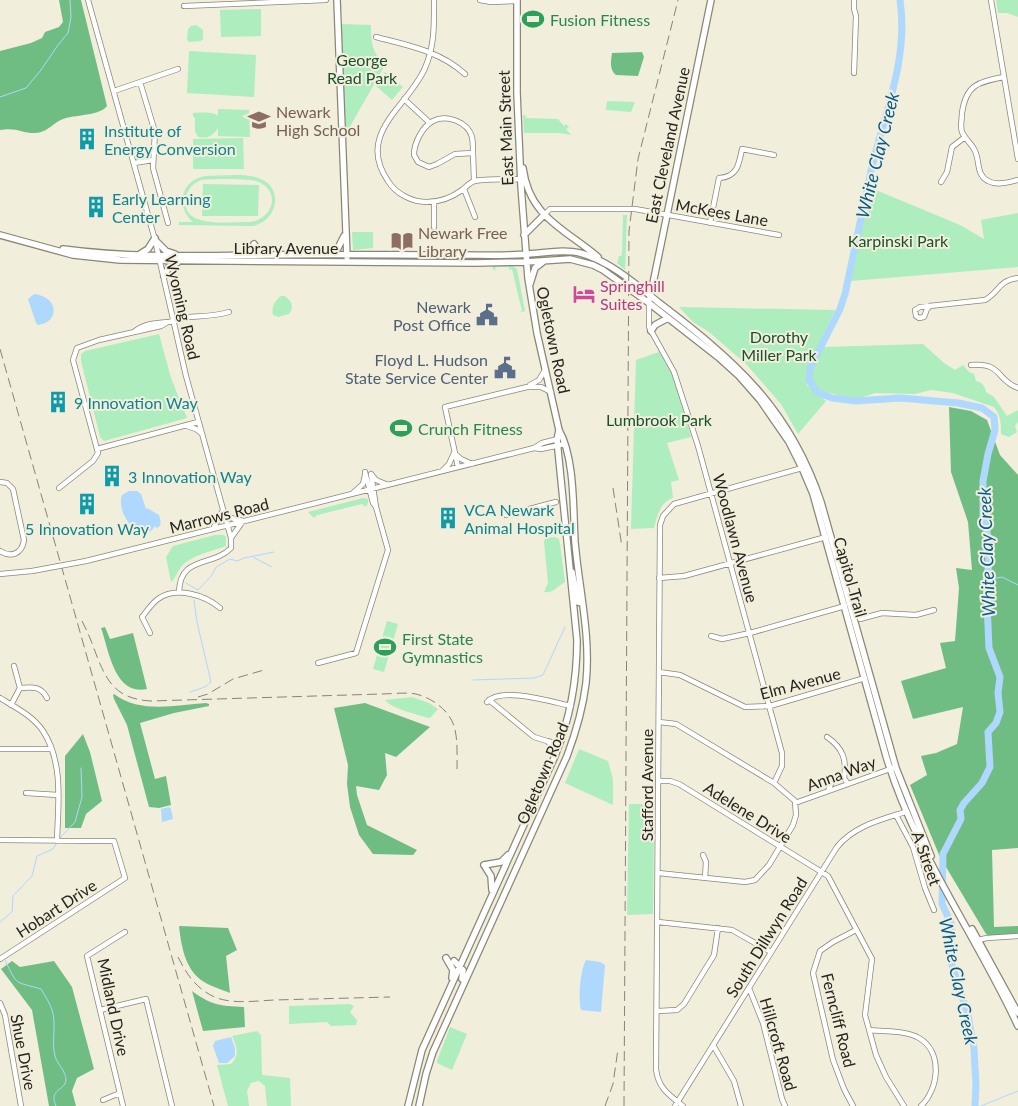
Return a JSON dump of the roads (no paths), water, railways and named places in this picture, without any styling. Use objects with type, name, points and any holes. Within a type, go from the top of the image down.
[{"type":"main road","points":[[337,0],[345,234],[346,255],[349,261]]},
{"type":"main road","name":"East Cleveland Avenue","points":[[649,303],[711,0]]},
{"type":"main road","name":"East Main Street","points":[[517,1],[517,93],[520,179],[526,254]]},
{"type":"main road","points":[[520,152],[530,193],[536,205],[544,215],[605,264]]},
{"type":"main road","points":[[524,235],[544,215]]},
{"type":"main road","points":[[325,255],[338,248],[345,234]]},
{"type":"main road","name":"Library Avenue","points":[[1,235],[73,255],[98,258],[160,258]]},
{"type":"main road","points":[[137,256],[145,252],[155,239],[166,250],[181,259],[171,265],[164,276]]},
{"type":"main road","points":[[239,255],[251,250],[254,244],[259,252],[287,252],[297,255]]},
{"type":"main road","name":"Library Avenue","points":[[46,247],[113,255],[181,259],[526,262]]},
{"type":"main road","name":"Capitol Trail","points":[[526,254],[572,252],[586,255],[605,264],[650,295],[710,342],[743,373],[788,430],[806,464],[817,492],[855,626],[892,768],[926,851]]},
{"type":"main road","name":"Library Avenue","points":[[181,259],[239,255],[526,254]]},
{"type":"main road","name":"Ogletown Road","points":[[419,1106],[431,1058],[449,1014],[564,763],[580,716],[586,681],[587,647],[572,488],[529,288],[526,254]]},
{"type":"main road","name":"Capitol Trail","points":[[526,262],[574,259],[603,270],[718,357],[746,384],[781,428],[802,468],[816,503],[905,812],[970,931],[1018,1026]]},
{"type":"main road","points":[[529,288],[535,268],[545,260]]},
{"type":"main road","points":[[651,332],[654,325],[668,318]]},
{"type":"main road","name":"Ogletown Road","points":[[408,1106],[422,1050],[555,756],[571,706],[576,672],[577,640],[566,532],[561,442]]},
{"type":"main road","points":[[566,532],[569,533],[571,538],[573,557],[579,576]]},
{"type":"main road","points":[[569,564],[574,578],[578,602],[582,602]]},
{"type":"main road","points":[[556,779],[564,753],[560,744]]},
{"type":"main road","points":[[489,902],[492,880],[489,871],[484,865],[502,862],[514,848]]},
{"type":"main road","name":"Capitol Trail","points":[[970,931],[978,940],[1018,1013]]},
{"type":"main road","points":[[446,958],[452,966],[453,975],[447,995]]},
{"type":"main road","points":[[449,1014],[452,1001],[463,977],[463,970],[454,961]]},
{"type":"street","name":"Wyoming Road","points":[[88,0],[155,239],[164,276],[170,321],[231,538]]},
{"type":"street","points":[[184,6],[326,0]]},
{"type":"street","points":[[434,0],[434,36],[431,52],[418,82],[390,116],[381,134],[378,148],[379,164],[388,182],[396,191],[415,200],[434,202],[449,198],[474,181],[520,179]]},
{"type":"street","points":[[480,0],[490,2],[517,1]]},
{"type":"street","points":[[854,0],[856,16],[854,73]]},
{"type":"street","points":[[991,0],[1018,159]]},
{"type":"street","points":[[376,37],[431,52],[465,74]]},
{"type":"street","points":[[114,91],[178,69]]},
{"type":"street","points":[[1004,77],[981,82],[968,93],[964,101],[961,124],[962,132],[974,149],[985,180],[993,183],[1018,180]]},
{"type":"street","points":[[140,82],[155,132],[153,168],[168,223]]},
{"type":"street","points":[[404,99],[430,123]]},
{"type":"street","points":[[473,153],[454,154],[429,167],[421,164],[415,158],[414,148],[430,123],[437,119],[447,118],[461,123],[467,128],[471,136],[473,153],[474,181]]},
{"type":"street","points":[[941,182],[946,172],[952,147],[965,137]]},
{"type":"street","points":[[710,223],[719,178],[728,177],[738,169],[742,149],[774,154]]},
{"type":"street","points":[[134,163],[153,160]]},
{"type":"street","points":[[464,189],[475,217]]},
{"type":"street","points":[[434,202],[434,227]]},
{"type":"street","name":"McKees Lane","points":[[544,215],[550,209],[635,209],[779,234]]},
{"type":"street","points":[[930,306],[985,300],[1005,281],[1018,278]]},
{"type":"street","name":"Woodlawn Avenue","points":[[649,303],[648,318],[651,332],[674,372],[698,446],[770,706],[782,753],[782,766],[774,783]]},
{"type":"street","points":[[59,488],[96,457],[97,449],[73,360],[77,348],[135,331],[160,321],[187,317],[216,316],[229,312]]},
{"type":"street","points":[[971,365],[992,367],[1011,385],[1018,388]]},
{"type":"street","points":[[527,387],[539,380],[546,369]]},
{"type":"street","points":[[458,467],[445,407],[527,387],[541,386],[551,392]]},
{"type":"street","points":[[97,449],[198,422]]},
{"type":"street","points":[[180,427],[189,426],[201,433]]},
{"type":"street","name":"Marrows Road","points":[[0,574],[86,561],[534,448],[542,443],[561,442]]},
{"type":"street","points":[[454,453],[472,464]]},
{"type":"street","points":[[442,471],[449,464],[454,453]]},
{"type":"street","name":"Stafford Avenue","points":[[683,1106],[676,1104],[662,1088],[657,1074],[660,531],[663,516],[674,504],[802,468]]},
{"type":"street","points":[[318,663],[352,655],[358,651],[388,550],[365,472],[363,484],[350,494]]},
{"type":"street","points":[[371,489],[371,474],[376,480],[388,485]]},
{"type":"street","points":[[0,482],[6,483],[13,489],[24,540],[22,549],[12,555],[0,551]]},
{"type":"street","points":[[506,515],[556,502]]},
{"type":"street","points":[[179,592],[180,579],[185,571],[197,563],[226,552],[231,548],[231,538],[244,521],[231,518],[224,512],[213,529]]},
{"type":"street","points":[[659,578],[684,576],[826,537]]},
{"type":"street","points":[[150,634],[142,617],[158,598],[179,592],[206,599],[220,608]]},
{"type":"street","points":[[711,636],[722,639],[750,633],[845,606]]},
{"type":"street","points":[[852,616],[860,619],[884,613],[916,615],[934,610]]},
{"type":"street","points":[[855,626],[860,619]]},
{"type":"street","points":[[11,705],[20,688],[14,666]]},
{"type":"street","name":"Elm Avenue","points":[[659,672],[680,675],[745,707],[770,706],[865,678]]},
{"type":"street","points":[[20,688],[43,690],[47,698]]},
{"type":"street","points":[[560,744],[538,739],[488,701],[503,696],[519,696],[571,706]]},
{"type":"street","points":[[0,699],[24,713],[43,731],[57,769],[58,794],[57,841],[0,840]]},
{"type":"street","points":[[658,873],[745,882],[755,880],[769,865],[793,825],[796,815],[795,803],[791,796],[774,783],[676,724],[659,722]]},
{"type":"street","points":[[827,737],[837,745],[843,756],[846,767],[844,778],[848,784]]},
{"type":"street","points":[[547,741],[551,745],[555,756]]},
{"type":"street","points":[[0,749],[51,749]]},
{"type":"street","name":"Anna Way","points":[[795,803],[892,768]]},
{"type":"street","points":[[828,791],[833,779],[844,778]]},
{"type":"street","name":"Adelene Drive","points":[[658,781],[679,784],[828,876],[872,959],[865,1015],[876,1055],[886,1077],[904,1106]]},
{"type":"street","points":[[26,793],[58,794]]},
{"type":"street","name":"South Dillwyn Road","points":[[676,1104],[837,848],[852,833],[864,826],[905,812]]},
{"type":"street","name":"A Street","points":[[896,815],[913,847],[925,888],[934,910]]},
{"type":"street","name":"Hobart Drive","points":[[0,959],[125,878],[114,842],[57,841]]},
{"type":"street","points":[[703,855],[706,862],[704,878]]},
{"type":"street","points":[[658,922],[735,931],[771,952]]},
{"type":"street","points":[[658,1011],[677,1010],[684,1004],[714,955],[718,928]]},
{"type":"street","name":"Ferncliff Road","points":[[853,1106],[833,1060],[812,973],[820,951],[832,942],[856,930]]},
{"type":"street","name":"Midland Drive","points":[[123,1106],[87,956],[126,932]]},
{"type":"street","points":[[978,940],[1018,936]]},
{"type":"street","name":"Hillcroft Road","points":[[749,988],[763,1023],[782,1099],[786,1106]]},
{"type":"street","points":[[100,1010],[146,999],[172,1106]]},
{"type":"street","name":"Shue Drive","points":[[0,1003],[4,1011],[21,1106]]},
{"type":"street","points":[[0,1022],[6,1021]]},
{"type":"street","points":[[869,1030],[909,1034],[919,1038],[926,1044],[935,1060],[935,1081],[930,1095],[921,1106]]},
{"type":"street","points":[[713,1045],[734,1081],[740,1106]]},
{"type":"street","points":[[103,1100],[120,1093]]},
{"type":"water","points":[[34,294],[49,300],[54,310],[50,320],[38,325],[28,299]]},
{"type":"water","points":[[129,491],[137,491],[141,494],[146,509],[159,515],[161,522],[159,527],[155,526],[150,532],[144,533],[137,531],[131,526],[126,519],[121,503],[122,495]]},
{"type":"water","points":[[169,807],[173,819],[162,822],[161,809]]},
{"type":"water","points":[[586,960],[600,962],[605,965],[601,1012],[581,1010],[580,985]]},
{"type":"water","points":[[231,1037],[235,1048],[235,1056],[227,1063],[219,1063],[213,1046],[215,1041]]},
{"type":"waterway","points":[[0,97],[26,88],[68,33],[71,17],[70,0]]},
{"type":"waterway","name":"White Clay Creek","points":[[900,0],[902,22],[898,65],[871,171],[845,294],[840,309],[810,368],[809,380],[817,392],[832,398],[856,401],[900,398],[958,403],[982,408],[994,417],[995,430],[983,481],[983,519],[987,530],[989,564],[986,580],[989,648],[1000,677],[998,693],[1000,712],[996,723],[988,732],[990,767],[982,783],[960,810],[961,819],[943,854],[942,904],[951,923],[951,962],[968,1015],[974,1049],[975,1106]]},
{"type":"waterway","points":[[186,583],[198,590],[212,575],[216,567],[230,559],[237,561],[274,552]]},
{"type":"waterway","points":[[253,557],[272,567]]},
{"type":"waterway","points":[[986,580],[1002,577],[1018,585]]},
{"type":"waterway","points":[[190,692],[205,687],[211,682],[197,622],[194,600]]},
{"type":"waterway","points":[[473,680],[534,678],[543,675],[565,627]]},
{"type":"waterway","points":[[60,838],[75,822],[82,797],[81,768]]},
{"type":"waterway","points":[[0,922],[12,912],[13,896],[32,876],[37,856],[53,849],[56,844]]},
{"type":"waterway","points":[[5,960],[15,979],[18,982],[41,989],[51,1007],[54,1021],[55,1056],[65,1074],[66,1080],[65,1084],[55,1093],[54,1100],[56,1106]]},
{"type":"waterway","points":[[981,1106],[1018,1091]]},
{"type":"railway","points":[[624,1106],[629,231],[638,159],[678,0]]},
{"type":"railway","points":[[0,349],[214,1106]]},
{"type":"railway","points":[[613,488],[622,547]]},
{"type":"railway","points":[[82,621],[102,668],[112,685],[128,696],[138,699],[151,701],[403,693],[422,696],[434,702],[452,720],[456,736],[457,769]]},
{"type":"railway","points":[[198,697],[208,694],[233,679],[264,670]]},
{"type":"railway","points":[[178,957],[189,976],[198,986],[210,995],[224,1000],[245,1002],[390,997]]},
{"type":"railway","points":[[605,1106],[613,1084],[618,1049]]},
{"type":"place","name":"Fusion Fitness","points":[[533,19]]},
{"type":"place","name":"Newark High School","points":[[259,120]]},
{"type":"place","name":"Institute of Energy Conversion","points":[[87,139]]},
{"type":"place","name":"Early Learning Center","points":[[96,207]]},
{"type":"place","name":"Newark Free Library","points":[[402,241]]},
{"type":"place","name":"Springhill Suites","points":[[584,294]]},
{"type":"place","name":"Newark Post Office","points":[[487,315]]},
{"type":"place","name":"Floyd L. Hudson State Service Center","points":[[505,368]]},
{"type":"place","name":"9 Innovation Way","points":[[58,402]]},
{"type":"place","name":"Crunch Fitness","points":[[401,428]]},
{"type":"place","name":"3 Innovation Way","points":[[112,476]]},
{"type":"place","name":"5 Innovation Way","points":[[87,504]]},
{"type":"place","name":"VCA Newark Animal Hospital","points":[[448,518]]},
{"type":"place","name":"First State Gymnastics","points":[[385,647]]},
{"type":"park label","name":"George Read Park","points":[[362,68]]},
{"type":"park label","name":"Karpinski Park","points":[[898,240]]},
{"type":"park label","name":"Dorothy Miller Park","points":[[779,345]]},
{"type":"park label","name":"Lumbrook Park","points":[[659,419]]}]
